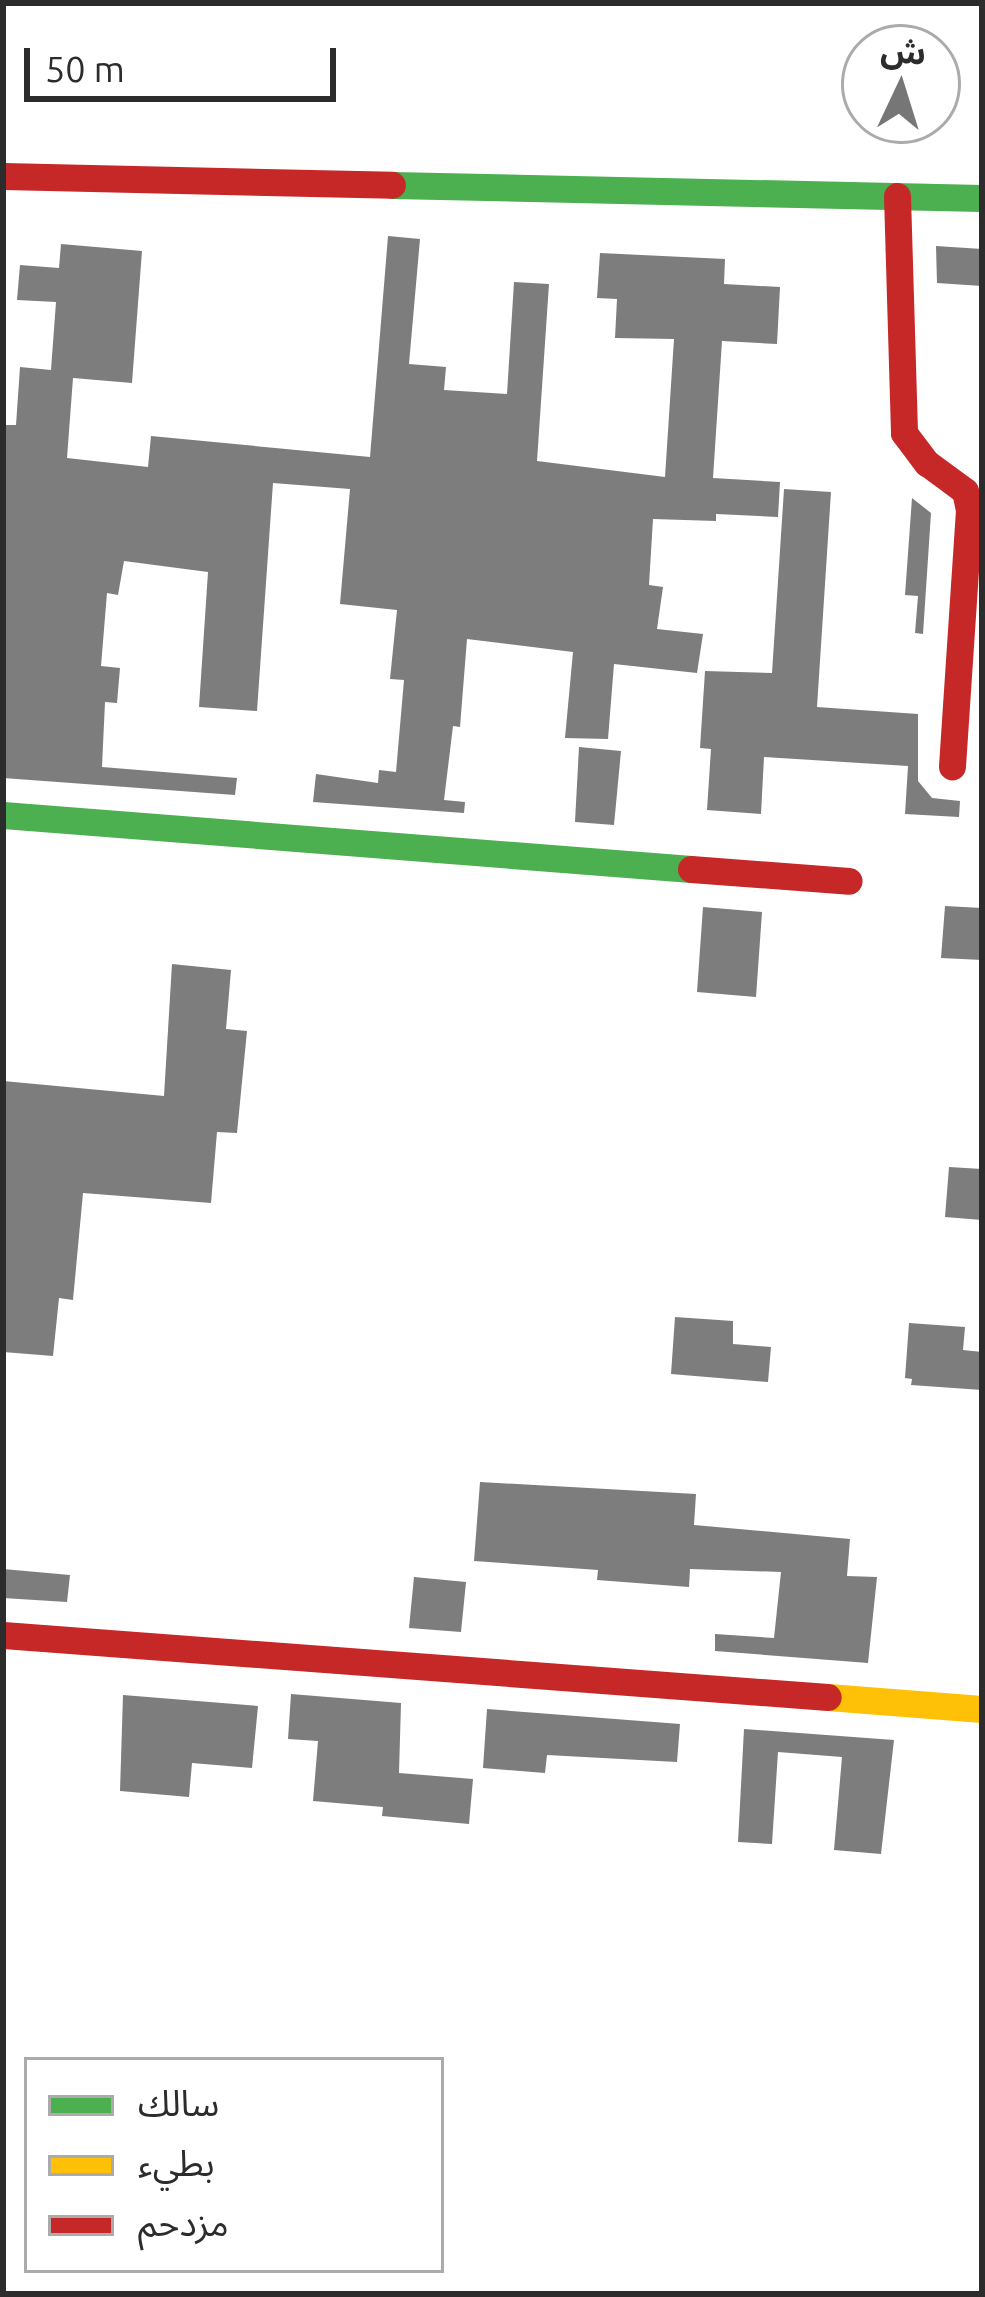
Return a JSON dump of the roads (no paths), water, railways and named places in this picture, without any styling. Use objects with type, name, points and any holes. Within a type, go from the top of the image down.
[{"type":"street","points":[[3,176],[982,198]]},
{"type":"street","points":[[897,196],[904,434],[926,464],[964,491],[969,510],[952,766]]},
{"type":"street","points":[[3,815],[849,881]]},
{"type":"street","points":[[3,1635],[982,1709]]}]
